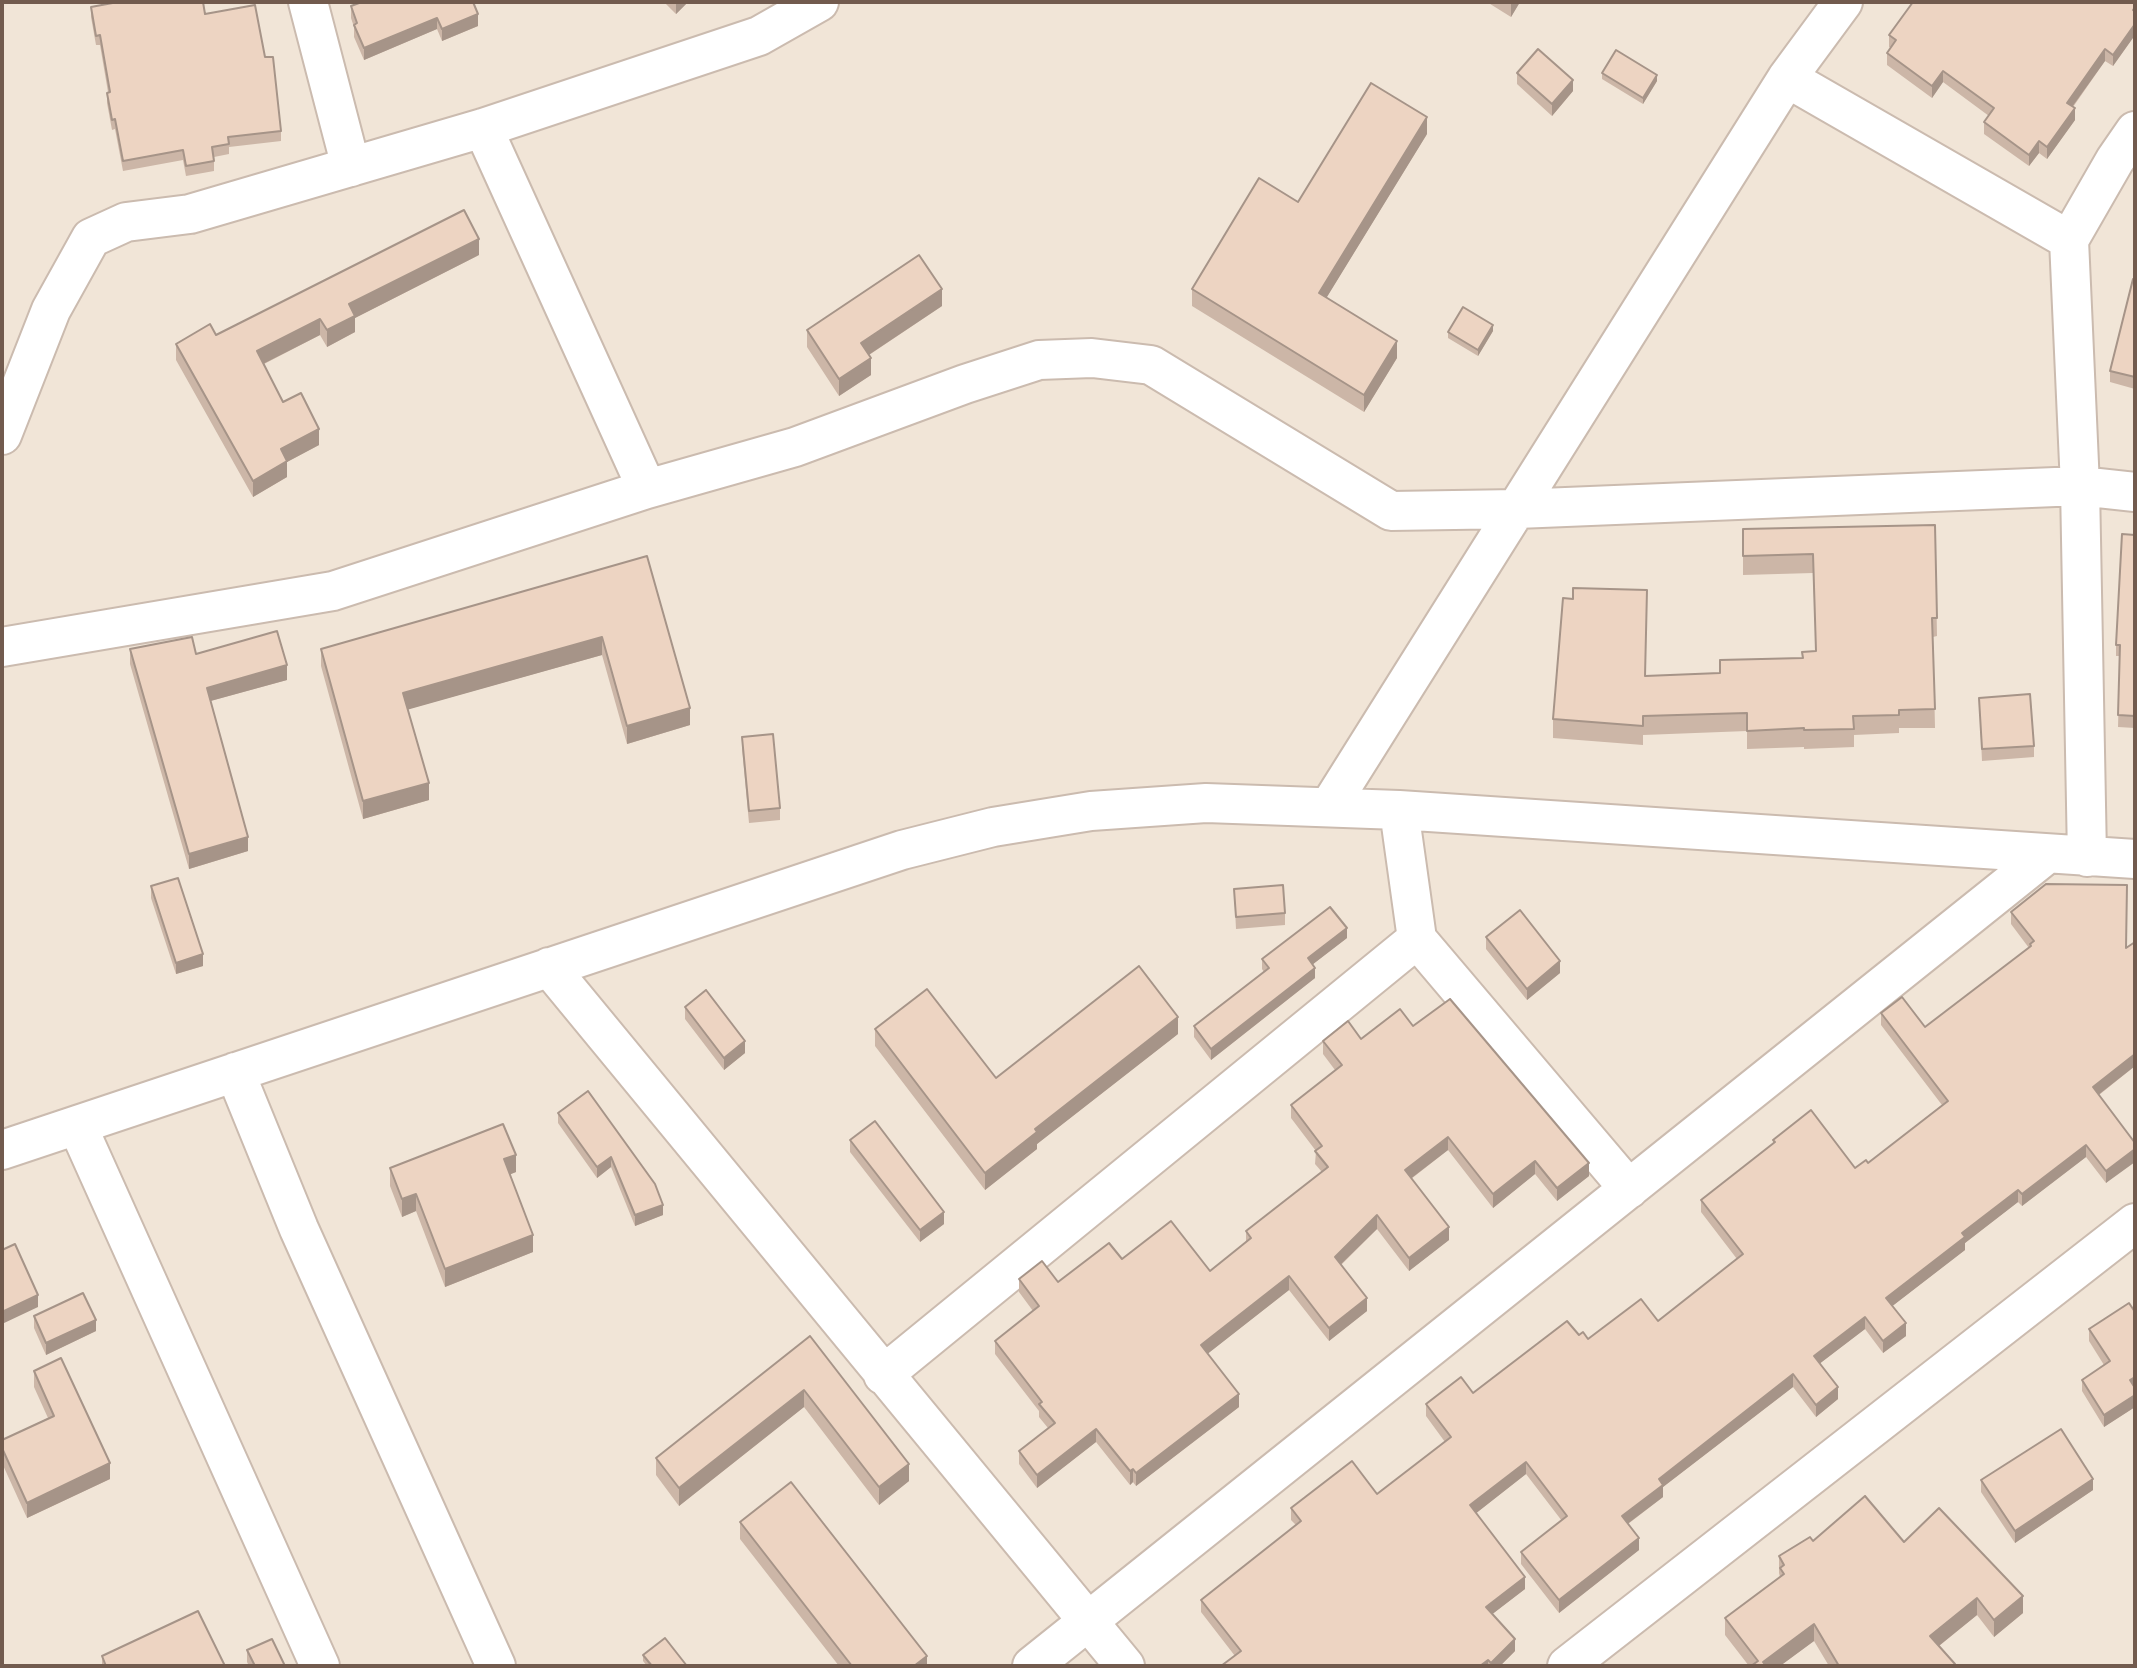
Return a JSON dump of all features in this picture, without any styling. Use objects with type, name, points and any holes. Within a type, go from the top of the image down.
[{"type":"street","points":[[308,2],[351,167]]},
{"type":"street","points":[[2,435],[51,310],[91,238],[126,222],[190,214],[483,128],[759,36],[819,2]]},
{"type":"street","points":[[1329,807],[1787,78],[1843,2]]},
{"type":"street","points":[[1787,78],[2069,240]]},
{"type":"street","points":[[483,128],[648,489]]},
{"type":"street","points":[[2087,857],[2080,486],[2069,240],[2129,151]]},
{"type":"street","points":[[2,647],[332,591],[648,489],[795,447],[965,384],[1039,360],[1092,358],[1151,365],[1391,511],[1517,509],[2080,486],[2135,492]]},
{"type":"street","points":[[3,1147],[77,1125],[902,850],[993,827],[1091,811],[1206,803],[1399,810],[2135,859]]},
{"type":"street","points":[[1399,810],[1418,939],[1629,1189]]},
{"type":"street","points":[[1032,1666],[2047,854]]},
{"type":"street","points":[[883,1375],[1418,939]]},
{"type":"street","points":[[549,967],[1125,1666]]},
{"type":"street","points":[[234,1072],[299,1229],[496,1666]]},
{"type":"street","points":[[77,1125],[320,1666]]},
{"type":"street","points":[[1567,1666],[2135,1223]]},
{"type":"shaded area","points":[[2,2],[2135,2],[2135,1666],[2,1666]]},
{"type":"building","points":[[118,2],[203,2],[205,14],[255,5],[265,57],[273,57],[281,131],[228,137],[229,144],[212,147],[214,161],[186,166],[183,150],[123,161],[107,93],[110,92],[100,35],[96,36],[91,7]]},
{"type":"building","points":[[362,2],[473,2],[478,14],[442,29],[437,18],[364,48],[354,25],[357,23],[351,6]]},
{"type":"building","points":[[1913,2],[2135,2],[2135,24],[2113,55],[2105,49],[2067,103],[2075,108],[2047,147],[2039,141],[2029,155],[1984,122],[1994,108],[1943,71],[1932,86],[1887,53],[1896,40],[1889,35]]},
{"type":"building","points":[[1538,49],[1573,80],[1552,104],[1517,73]]},
{"type":"building","points":[[1616,50],[1657,75],[1643,98],[1602,73]]},
{"type":"building","points":[[1371,83],[1427,117],[1319,293],[1397,341],[1364,395],[1192,289],[1259,178],[1298,202]]},
{"type":"building","points":[[464,210],[479,239],[349,304],[355,316],[327,330],[320,319],[257,351],[283,402],[301,393],[319,429],[281,449],[287,461],[253,481],[176,344],[210,324],[216,335]]},
{"type":"building","points":[[919,255],[942,289],[861,343],[871,358],[839,379],[807,330]]},
{"type":"building","points":[[2135,279],[2135,377],[2110,371]]},
{"type":"building","points":[[1463,307],[1493,325],[1478,350],[1448,332]]},
{"type":"building","points":[[1935,525],[1937,618],[1932,618],[1935,709],[1899,710],[1899,715],[1853,716],[1854,729],[1747,731],[1747,713],[1643,716],[1643,726],[1553,719],[1563,598],[1573,599],[1573,588],[1647,590],[1645,676],[1720,673],[1720,660],[1803,658],[1802,652],[1816,651],[1813,554],[1743,556],[1743,529]]},
{"type":"building","points":[[2122,534],[2135,535],[2135,716],[2118,715],[2120,645],[2116,645]]},
{"type":"building","points":[[647,556],[690,708],[627,726],[602,637],[403,693],[429,783],[363,801],[321,649]]},
{"type":"building","points":[[277,631],[287,665],[207,688],[248,837],[189,854],[130,649],[192,637],[196,654]]},
{"type":"building","points":[[2030,694],[2034,746],[1982,749],[1979,698]]},
{"type":"building","points":[[773,734],[780,808],[749,811],[742,737]]},
{"type":"building","points":[[178,878],[203,954],[176,963],[151,886]]},
{"type":"building","points":[[2046,884],[2127,885],[2126,948],[2135,942],[2135,1054],[2093,1087],[2135,1143],[2135,1149],[2106,1171],[2086,1145],[2022,1194],[2018,1190],[1962,1233],[1965,1237],[1886,1298],[1906,1323],[1883,1341],[1865,1317],[1814,1356],[1838,1387],[1816,1405],[1793,1374],[1659,1479],[1663,1485],[1622,1516],[1639,1538],[1559,1600],[1521,1552],[1567,1516],[1526,1462],[1470,1505],[1525,1577],[1486,1607],[1515,1639],[1491,1663],[1488,1660],[1480,1666],[1221,1666],[1241,1651],[1201,1600],[1301,1521],[1291,1508],[1352,1461],[1377,1494],[1451,1437],[1426,1404],[1461,1377],[1473,1393],[1567,1321],[1579,1335],[1583,1332],[1588,1339],[1641,1299],[1658,1321],[1743,1254],[1701,1200],[1811,1110],[1855,1168],[1866,1160],[1868,1163],[1948,1101],[1881,1013],[1902,997],[1925,1027],[2031,946],[2034,941],[2011,912]]},
{"type":"building","points":[[1283,885],[1285,913],[1236,917],[1234,889]]},
{"type":"building","points":[[1330,907],[1347,928],[1308,958],[1315,968],[1211,1049],[1194,1026],[1269,968],[1262,959]]},
{"type":"building","points":[[1520,910],[1560,961],[1527,989],[1486,937]]},
{"type":"building","points":[[1139,966],[1178,1017],[1035,1129],[1037,1132],[985,1173],[875,1029],[927,989],[996,1078]]},
{"type":"building","points":[[706,990],[745,1041],[724,1058],[685,1007]]},
{"type":"building","points":[[1450,999],[1589,1163],[1557,1188],[1535,1161],[1493,1194],[1448,1137],[1405,1170],[1449,1227],[1409,1258],[1377,1215],[1335,1257],[1367,1298],[1329,1328],[1289,1276],[1201,1345],[1239,1394],[1136,1473],[1133,1469],[1130,1471],[1096,1429],[1037,1475],[1019,1451],[1055,1423],[995,1341],[1039,1306],[1019,1279],[1042,1261],[1058,1282],[1109,1243],[1122,1259],[1171,1221],[1210,1271],[1251,1238],[1246,1231],[1328,1167],[1315,1151],[1322,1146],[1291,1105],[1342,1065],[1323,1041],[1348,1021],[1361,1039],[1400,1009],[1413,1026]]},
{"type":"building","points":[[588,1091],[655,1184],[663,1205],[635,1215],[611,1157],[597,1167],[558,1113]]},
{"type":"building","points":[[875,1121],[944,1212],[920,1230],[850,1140]]},
{"type":"building","points":[[503,1124],[516,1155],[504,1159],[533,1235],[445,1269],[416,1194],[402,1199],[390,1168]]},
{"type":"building","points":[[15,1244],[38,1295],[2,1312],[2,1250]]},
{"type":"building","points":[[83,1293],[96,1320],[46,1343],[34,1316]]},
{"type":"building","points":[[2129,1303],[2135,1312],[2135,1377],[2130,1380],[2135,1388],[2135,1395],[2104,1415],[2082,1380],[2110,1361],[2089,1329]]},
{"type":"building","points":[[810,1336],[909,1464],[879,1487],[804,1390],[679,1488],[656,1458]]},
{"type":"building","points":[[61,1358],[110,1463],[27,1503],[2,1448],[2,1440],[54,1416],[34,1371]]},
{"type":"building","points":[[2061,1429],[2093,1479],[2015,1531],[1981,1480]]},
{"type":"building","points":[[791,1482],[927,1656],[914,1666],[852,1666],[740,1522]]},
{"type":"building","points":[[1865,1496],[1904,1542],[1939,1508],[2023,1596],[1994,1620],[1977,1598],[1930,1636],[1955,1664],[1952,1666],[1839,1666],[1814,1624],[1763,1662],[1766,1666],[1751,1666],[1758,1661],[1725,1618],[1784,1574],[1780,1568],[1784,1565],[1779,1556],[1810,1537],[1813,1541]]},
{"type":"building","points":[[198,1611],[225,1666],[106,1666],[102,1656]]},
{"type":"building","points":[[665,1638],[687,1666],[652,1666],[643,1655]]},
{"type":"building","points":[[272,1639],[285,1666],[255,1666],[247,1650]]}]
